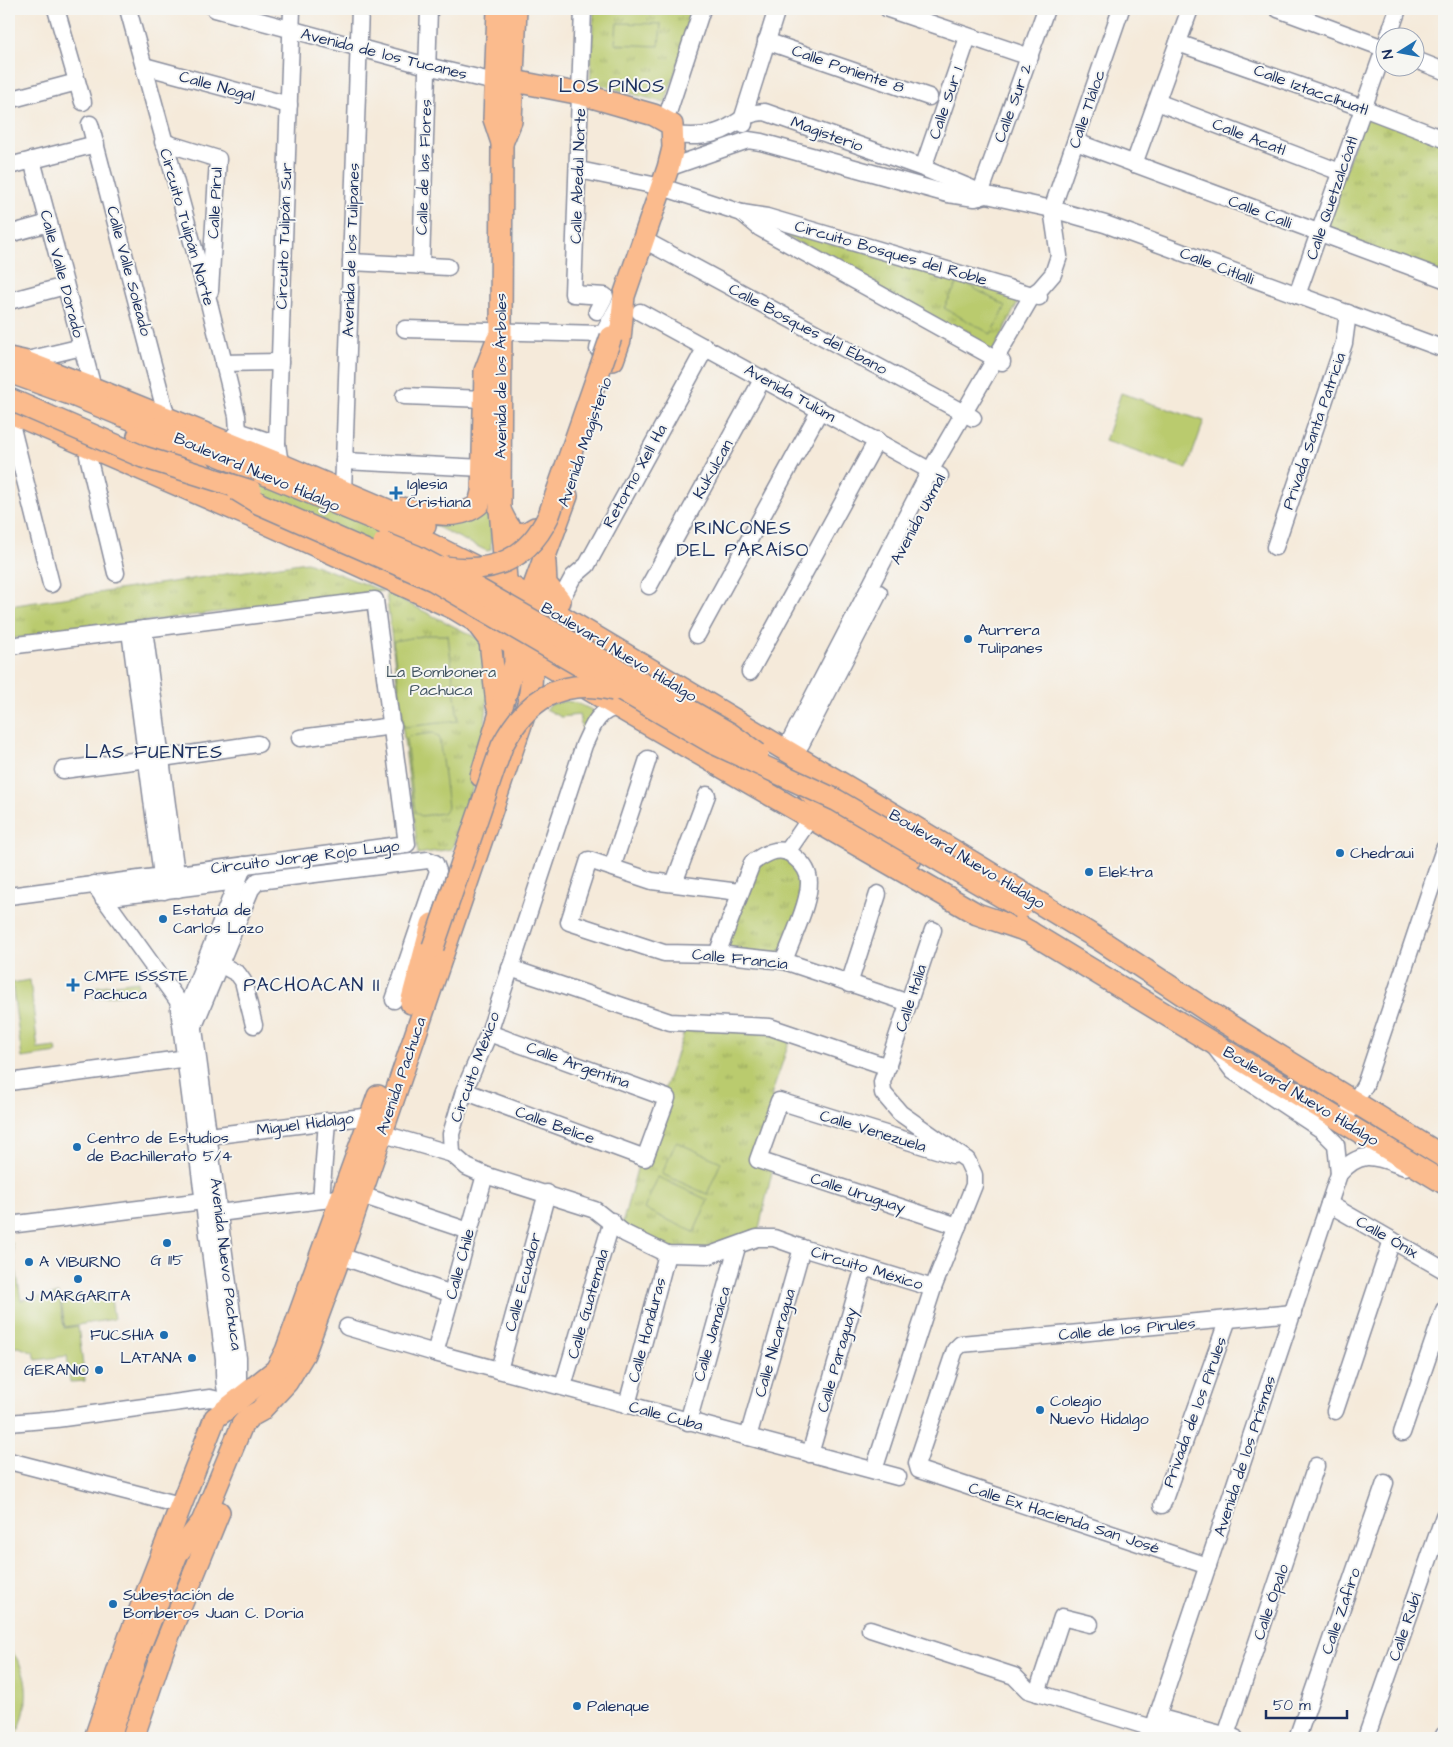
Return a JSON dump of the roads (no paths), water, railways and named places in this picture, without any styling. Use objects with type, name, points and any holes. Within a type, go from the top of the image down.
[{"type":"highway","points":[[108,1738],[138,1669]]},
{"type":"highway","points":[[123,1738],[138,1669]]},
{"type":"main road","name":"Avenida de los Árboles","points":[[498,9],[511,121],[502,143],[500,509],[505,575],[511,609]]},
{"type":"main road","name":"Avenida de los Árboles","points":[[505,82],[516,9]]},
{"type":"main road","points":[[505,82],[581,94],[670,127]]},
{"type":"main road","name":"Avenida Magisterio","points":[[533,593],[620,340],[624,296],[668,168],[670,127]]},
{"type":"main road","points":[[435,565],[462,570],[494,566],[516,555],[533,540],[549,515],[607,335],[624,296]]},
{"type":"main road","points":[[389,509],[397,508],[452,515],[474,508],[482,499],[485,371],[501,331]]},
{"type":"main road","points":[[13,364],[93,388],[167,418],[233,437],[279,454],[343,492],[389,509],[533,593],[560,601]]},
{"type":"main road","name":"Boulevard Nuevo Hidalgo","points":[[13,364],[70,394],[505,575]]},
{"type":"main road","name":"Boulevard Nuevo Hidalgo","points":[[9,379],[148,440],[260,504],[433,580],[811,817],[977,914],[1030,932]]},
{"type":"main road","name":"Boulevard Nuevo Hidalgo","points":[[9,399],[143,457],[271,497],[435,565],[729,732],[833,811],[1212,1042],[1240,1068],[1321,1120],[1343,1121],[1439,1179]]},
{"type":"main road","name":"Boulevard Nuevo Hidalgo","points":[[10,420],[172,484],[455,609],[524,650],[622,700],[836,800],[1096,952],[1192,1003],[1444,1156]]},
{"type":"main road","points":[[500,509],[508,526],[518,534],[524,534],[535,528]]},
{"type":"main road","points":[[402,1002],[425,944],[485,765],[497,718],[515,664],[524,650],[532,630],[533,593],[527,574],[525,558],[535,528]]},
{"type":"main road","points":[[547,553],[544,575],[546,584],[560,601],[589,626],[796,742],[1113,935],[1192,1003]]},
{"type":"main road","points":[[455,609],[511,609],[520,607],[533,593]]},
{"type":"main road","name":"Boulevard Nuevo Hidalgo","points":[[533,593],[589,626],[735,720],[1100,940],[1192,1003]]},
{"type":"main road","points":[[511,609],[524,650]]},
{"type":"main road","points":[[475,621],[490,641],[497,718]]},
{"type":"main road","points":[[532,630],[589,626]]},
{"type":"main road","name":"Avenida Pachuca","points":[[231,1403],[276,1370],[286,1352],[351,1196],[520,729],[531,692],[524,650]]},
{"type":"main road","points":[[402,1002],[433,947],[502,746],[513,726],[537,701],[565,688],[592,686],[622,700]]},
{"type":"main road","points":[[520,729],[528,718],[544,704],[568,696],[622,700]]},
{"type":"main road","points":[[735,720],[772,728]]},
{"type":"main road","name":"Avenida Pachuca","points":[[260,1411],[287,1382],[304,1354],[340,1256],[351,1196],[402,1002]]},
{"type":"main road","points":[[138,1669],[190,1559],[190,1519],[231,1403],[260,1411]]},
{"type":"main road","name":"Avenida Nuevo Pachuca","points":[[95,1738],[128,1638],[215,1418],[231,1403]]},
{"type":"main road","points":[[190,1538],[202,1522],[242,1425],[249,1417],[260,1411]]},
{"type":"main road","points":[[133,1738],[163,1650],[260,1411]]},
{"type":"street","points":[[56,9],[83,102]]},
{"type":"street","name":"Circuito Tulipán Norte","points":[[128,9],[163,142],[209,303],[237,416],[233,437]]},
{"type":"street","name":"Avenida de los Tucanes","points":[[215,9],[427,66],[505,82]]},
{"type":"street","name":"Circuito Tulipán Sur","points":[[279,454],[280,362],[292,9]]},
{"type":"street","name":"Avenida de los Tulipanes","points":[[343,492],[360,9]]},
{"type":"street","name":"Calle de las Flores","points":[[421,265],[429,9]]},
{"type":"street","name":"Calle Abedul Norte","points":[[583,9],[579,170],[573,294],[606,296],[597,311]]},
{"type":"street","points":[[670,127],[702,9]]},
{"type":"street","points":[[668,168],[748,140],[744,131],[743,117],[777,9]]},
{"type":"street","points":[[888,9],[1030,57]]},
{"type":"street","name":"Calle Sur 2","points":[[982,194],[1046,9]]},
{"type":"street","name":"Calle Tláloc","points":[[1052,209],[1121,9]]},
{"type":"street","points":[[1134,164],[1190,9]]},
{"type":"street","points":[[1278,9],[1376,41]]},
{"type":"street","name":"Calle Quetzalcóatl","points":[[1391,28],[1398,9]]},
{"type":"street","name":"Calle Sur 1","points":[[923,168],[968,37]]},
{"type":"street","name":"Calle Poniente 8","points":[[766,41],[929,97]]},
{"type":"street","name":"Calle Iztaccíhuatl","points":[[1178,43],[1364,108],[1444,139]]},
{"type":"street","points":[[1426,64],[1444,71]]},
{"type":"street","name":"Calle Nogal","points":[[144,66],[289,105]]},
{"type":"street","name":"Calle Quetzalcóatl","points":[[1297,295],[1376,73]]},
{"type":"street","points":[[9,98],[77,82]]},
{"type":"street","name":"Calle Acatl","points":[[1157,102],[1340,172]]},
{"type":"street","name":"Magisterio","points":[[670,127],[701,137],[729,128],[743,117],[753,113],[765,112],[923,168],[982,194]]},
{"type":"street","name":"Calle Valle Soleado","points":[[90,124],[167,418]]},
{"type":"street","name":"Magisterio","points":[[748,140],[948,194],[982,194]]},
{"type":"street","name":"Calle Pirul","points":[[163,142],[218,160],[209,303]]},
{"type":"street","name":"Calle Calli","points":[[1076,142],[1444,279]]},
{"type":"street","points":[[9,166],[96,144]]},
{"type":"street","name":"Calle Valle Dorado","points":[[32,160],[93,388]]},
{"type":"street","name":"Circuito Bosques del Roble","points":[[579,170],[662,188],[742,213],[767,217],[1038,293]]},
{"type":"street","name":"Calle Citlalli","points":[[982,194],[1052,209],[1105,224],[1444,349]]},
{"type":"street","name":"Avenida Uxmal","points":[[796,742],[935,474],[1038,293],[1053,274],[1059,256],[1052,209]]},
{"type":"street","name":"Circuito Bosques del Roble","points":[[742,213],[760,228],[998,361]]},
{"type":"street","points":[[9,234],[49,223]]},
{"type":"street","name":"Calle Bosques del Ébano","points":[[644,240],[968,415]]},
{"type":"street","points":[[351,262],[448,266]]},
{"type":"street","points":[[9,301],[65,286]]},
{"type":"street","name":"Avenida Tulúm","points":[[640,312],[877,440],[935,474]]},
{"type":"street","name":"Privada Santa Patricia","points":[[1275,547],[1344,343],[1348,313]]},
{"type":"street","points":[[405,329],[607,335]]},
{"type":"street","name":"Avenida Magisterio","points":[[535,528],[607,335]]},
{"type":"street","name":"Retorno Xell Ha","points":[[560,601],[573,577],[587,565],[706,347]]},
{"type":"street","points":[[13,364],[82,348]]},
{"type":"street","points":[[223,362],[280,362]]},
{"type":"street","name":"Kukulcan","points":[[649,586],[763,378]]},
{"type":"street","points":[[404,396],[485,399]]},
{"type":"street","points":[[697,635],[820,410]]},
{"type":"street","points":[[10,420],[51,584]]},
{"type":"street","name":"Boulevard Nuevo Hidalgo","points":[[10,420],[131,474],[172,484]]},
{"type":"street","points":[[750,672],[877,440]]},
{"type":"street","points":[[88,456],[116,573]]},
{"type":"street","points":[[344,461],[483,468]]},
{"type":"street","name":"Circuito Jorge Rojo Lugo","points":[[9,646],[375,600],[407,844],[244,865],[103,898]]},
{"type":"street","points":[[137,630],[170,882]]},
{"type":"street","name":"Circuito México","points":[[622,700],[602,712],[596,718],[584,745],[489,1033],[464,1091],[450,1134],[452,1154],[467,1167],[596,1210],[612,1221],[624,1233],[667,1254],[710,1255],[737,1247],[757,1238],[774,1238],[933,1288],[974,1185],[974,1175],[967,1160]]},
{"type":"street","points":[[300,738],[393,726]]},
{"type":"street","points":[[63,770],[258,744]]},
{"type":"street","points":[[648,759],[612,868],[652,881],[739,892]]},
{"type":"street","points":[[674,883],[707,795]]},
{"type":"street","points":[[787,852],[811,817]]},
{"type":"street","points":[[717,954],[739,892],[752,863],[765,854],[776,850],[787,852],[801,861],[808,876],[808,892],[784,961]]},
{"type":"street","points":[[1343,1121],[1365,1085],[1444,850]]},
{"type":"street","points":[[192,999],[220,964],[251,889],[258,881],[428,860],[435,863],[438,870],[402,1002]]},
{"type":"street","name":"Calle Francia","points":[[612,868],[589,860],[569,922],[664,952],[717,954],[784,961],[849,984],[909,1002]]},
{"type":"street","name":"Avenida Nuevo Pachuca","points":[[231,1403],[225,1388],[224,1359],[203,1201],[192,1058],[192,999],[244,865]]},
{"type":"street","name":"Circuito Jorge Rojo Lugo","points":[[9,896],[94,884],[237,881]]},
{"type":"street","name":"Avenida Nuevo Pachuca","points":[[94,884],[103,898],[192,999],[194,1027],[192,1058],[209,1136],[239,1372],[238,1387],[231,1403]]},
{"type":"street","points":[[849,984],[878,894]]},
{"type":"street","name":"Calle Italia","points":[[888,1067],[933,930]]},
{"type":"street","points":[[220,964],[238,974],[243,981],[254,1025]]},
{"type":"street","points":[[510,968],[670,1022],[770,1027],[888,1067],[882,1082],[883,1093],[900,1113],[967,1160]]},
{"type":"street","name":"Calle Argentina","points":[[489,1033],[667,1098],[645,1158]]},
{"type":"street","name":"Avenida de los Prismas","points":[[1154,1728],[1339,1174],[1336,1144],[1322,1130],[1233,1072],[1212,1042]]},
{"type":"street","points":[[9,1082],[192,1058]]},
{"type":"street","name":"Calle Belice","points":[[464,1091],[645,1158]]},
{"type":"street","name":"Calle Venezuela","points":[[758,1160],[780,1101],[967,1160]]},
{"type":"street","points":[[890,1137],[900,1113]]},
{"type":"street","name":"Miguel Hidalgo","points":[[209,1136],[371,1116]]},
{"type":"street","points":[[321,1200],[327,1121]]},
{"type":"street","points":[[387,1135],[452,1154]]},
{"type":"street","points":[[1339,1174],[1349,1163],[1360,1157],[1374,1156],[1439,1179]]},
{"type":"street","name":"Calle Uruguay","points":[[758,1160],[958,1226]]},
{"type":"street","name":"Calle Chile","points":[[435,1354],[485,1174]]},
{"type":"street","name":"Calle Ecuador","points":[[499,1370],[547,1193]]},
{"type":"street","points":[[9,1225],[203,1201],[219,1213],[351,1196],[469,1231]]},
{"type":"street","name":"Calle Ónix","points":[[1329,1204],[1444,1270]]},
{"type":"street","name":"Calle Guatemala","points":[[563,1386],[612,1221]]},
{"type":"street","points":[[1335,1411],[1392,1240]]},
{"type":"street","name":"Calle Jamaica","points":[[688,1422],[737,1247]]},
{"type":"street","name":"Calle Nicaragua","points":[[748,1437],[802,1248]]},
{"type":"street","name":"Calle Honduras","points":[[627,1405],[667,1254]]},
{"type":"street","points":[[340,1256],[452,1294]]},
{"type":"street","name":"Calle Paraguay","points":[[810,1454],[864,1266]]},
{"type":"street","points":[[874,1470],[933,1288]]},
{"type":"street","points":[[1402,1433],[1444,1310]]},
{"type":"street","name":"Calle de los Pirules","points":[[919,1470],[917,1463],[955,1350],[961,1344],[1292,1313]]},
{"type":"street","name":"Privada de los Pirules","points":[[1162,1505],[1228,1319]]},
{"type":"street","name":"Calle Cuba","points":[[347,1327],[435,1354],[563,1386],[688,1422],[898,1477]]},
{"type":"street","points":[[9,1423],[56,1419],[210,1398],[231,1403]]},
{"type":"street","points":[[9,1461],[180,1505]]},
{"type":"street","name":"Calle Ópalo","points":[[1229,1737],[1316,1466]]},
{"type":"street","name":"Calle Ex Hacienda San José","points":[[919,1470],[1208,1566]]},
{"type":"street","name":"Calle Zafiro","points":[[1297,1738],[1385,1483]]},
{"type":"street","name":"Calle Rubí","points":[[1366,1738],[1444,1516]]},
{"type":"street","points":[[1037,1693],[1062,1617],[1090,1624]]},
{"type":"street","points":[[870,1630],[1014,1676],[1028,1690],[1185,1738]]},
{"type":"street","points":[[1154,1728],[1229,1737]]},
{"type":"place","name":"Iglesia Cristiana","points":[[396,493]]},
{"type":"place","name":"Aurrera Tulipanes","points":[[968,639]]},
{"type":"place","name":"Chedraui","points":[[1340,853]]},
{"type":"place","name":"Elektra","points":[[1089,872]]},
{"type":"place","name":"Estatua de Carlos Lazo","points":[[163,919]]},
{"type":"place","name":"CMFE ISSSTE Pachuca","points":[[73,985]]},
{"type":"place","name":"Centro de Estudios de Bachillerato 5/4","points":[[77,1147]]},
{"type":"place","name":"G 115","points":[[167,1243]]},
{"type":"place","name":"A VIBURNO","points":[[29,1262]]},
{"type":"place","name":"J MARGARITA","points":[[78,1279]]},
{"type":"place","name":"FUCSHIA","points":[[164,1335]]},
{"type":"place","name":"LATANA","points":[[192,1358]]},
{"type":"place","name":"GERANIO","points":[[99,1370]]},
{"type":"place","name":"Colegio Nuevo Hidalgo","points":[[1040,1410]]},
{"type":"place","name":"Subestación de Bomberos Juan C. Doria","points":[[113,1604]]},
{"type":"place","name":"Palenque","points":[[577,1706]]},
{"type":"district","name":"LOS PINOS","points":[[612,86]]},
{"type":"district","name":"RINCONES DEL PARAÍSO","points":[[743,539]]},
{"type":"district","name":"LAS FUENTES","points":[[154,752]]},
{"type":"district","name":"PACHOACAN II","points":[[312,985]]},
{"type":"park label","name":"La Bombonera Pachuca","points":[[441,681]]}]
